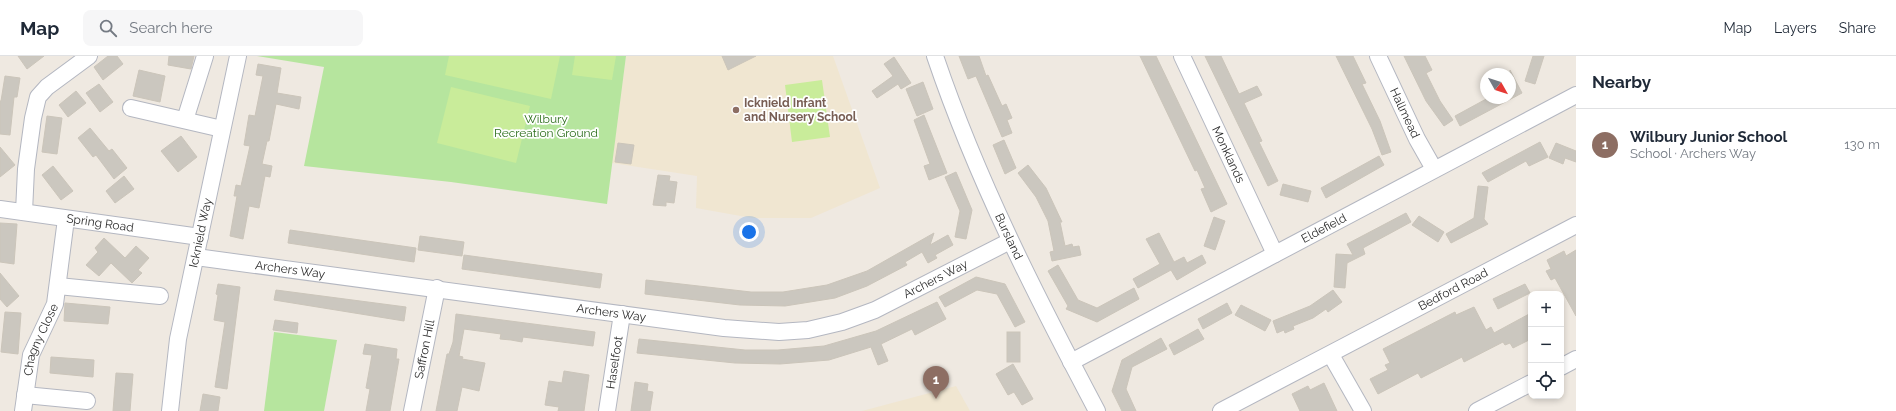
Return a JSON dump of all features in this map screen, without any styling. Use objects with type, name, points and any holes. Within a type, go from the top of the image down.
[{"type":"street","points":[[24,212],[27,162],[34,109],[38,97],[47,87],[90,56]]},
{"type":"street","points":[[185,120],[205,56]]},
{"type":"street","name":"Icknield Way","points":[[170,411],[178,339],[238,56]]},
{"type":"street","name":"Bursland","points":[[935,56],[974,162],[1010,241],[1097,411]]},
{"type":"street","name":"Monklands","points":[[1182,56],[1275,254]]},
{"type":"street","name":"Hallmead","points":[[1378,56],[1417,139],[1434,169]]},
{"type":"street","name":"Eldefield","points":[[1071,362],[1576,94]]},
{"type":"street","points":[[131,108],[222,129]]},
{"type":"street","name":"Spring Road","points":[[0,209],[200,236]]},
{"type":"street","name":"Chagny Close","points":[[23,411],[31,355],[55,304],[66,219]]},
{"type":"street","name":"Bedford Road","points":[[1221,411],[1331,355],[1576,225]]},
{"type":"street","name":"Archers Way","points":[[196,256],[724,328],[779,332],[808,330],[842,322],[875,310],[1010,241]]},
{"type":"street","points":[[58,286],[160,296]]},
{"type":"street","name":"Saffron Hill","points":[[412,411],[437,288]]},
{"type":"street","name":"Haselfoot","points":[[607,411],[622,314]]},
{"type":"street","points":[[1331,355],[1363,411]]},
{"type":"street","points":[[1564,365],[1576,359]]},
{"type":"street","points":[[1477,411],[1528,385]]},
{"type":"street","name":"Chagny Close","points":[[25,395],[87,400]]},
{"type":"shaded area","name":"Icknield Infant and Nursery School","points":[[626,56],[833,56],[880,188],[811,218],[752,218],[696,208],[697,176],[612,163]]},
{"type":"shaded area","points":[[956,386],[970,411],[862,411]]},
{"type":"green space","name":"Wilbury Recreation Ground","points":[[257,56],[626,56],[607,204],[451,182],[304,166],[324,67]]},
{"type":"green space","points":[[449,56],[560,56],[551,99],[445,75]]},
{"type":"green space","points":[[575,56],[616,56],[612,80],[572,75]]},
{"type":"green space","points":[[822,80],[830,137],[792,142],[785,85]]},
{"type":"green space","points":[[451,87],[530,106],[516,163],[437,143]]},
{"type":"green space","points":[[274,332],[337,340],[324,411],[264,411]]},
{"type":"building","points":[[18,56],[44,56],[27,69]]},
{"type":"building","points":[[108,56],[117,56],[123,64],[103,80],[94,67]]},
{"type":"building","points":[[169,56],[194,56],[191,69],[168,65]]},
{"type":"building","points":[[722,56],[756,56],[728,70]]},
{"type":"building","points":[[959,56],[979,56],[986,76],[988,75],[1002,106],[1006,104],[1012,118],[1007,120],[1012,133],[1002,137],[976,76],[968,79]]},
{"type":"building","points":[[1140,56],[1156,56],[1227,204],[1211,212],[1201,189],[1205,188],[1197,170],[1195,171]]},
{"type":"building","points":[[1205,56],[1221,56],[1239,94],[1257,86],[1262,95],[1244,103],[1262,141],[1259,142],[1278,181],[1268,186]]},
{"type":"building","points":[[1336,56],[1353,56],[1366,83],[1362,84],[1380,121],[1391,152],[1382,155],[1372,129]]},
{"type":"building","points":[[1404,56],[1425,56],[1432,70],[1426,73],[1440,101],[1453,120],[1444,126],[1426,101]]},
{"type":"building","points":[[1533,56],[1544,56],[1535,84],[1525,81]]},
{"type":"building","points":[[894,57],[911,83],[901,89],[898,84],[877,98],[872,91],[893,76],[884,64]]},
{"type":"building","points":[[258,64],[281,68],[277,93],[301,97],[299,109],[276,104],[269,141],[267,141],[262,164],[272,166],[270,177],[265,176],[259,208],[249,206],[243,239],[230,236],[237,196],[234,196],[236,185],[241,186],[250,146],[244,145],[249,115],[255,116],[263,76],[256,75]]},
{"type":"building","points":[[139,70],[165,76],[160,102],[133,96]]},
{"type":"building","points":[[5,76],[20,78],[17,97],[14,97],[10,135],[0,134],[0,101]]},
{"type":"building","points":[[923,82],[933,109],[917,116],[906,89]]},
{"type":"building","points":[[1516,82],[1522,93],[1516,96]]},
{"type":"building","points":[[99,84],[113,102],[100,112],[86,93]]},
{"type":"building","points":[[76,91],[86,103],[68,117],[59,105]]},
{"type":"building","points":[[1480,102],[1480,104],[1501,104],[1460,126],[1455,116]]},
{"type":"building","points":[[924,115],[947,173],[929,180],[924,166],[930,164],[914,120]]},
{"type":"building","points":[[47,116],[62,118],[57,154],[42,152]]},
{"type":"building","points":[[90,128],[109,151],[112,149],[127,168],[114,179],[96,155],[93,157],[78,138]]},
{"type":"building","points":[[181,136],[197,157],[178,172],[161,151]]},
{"type":"building","points":[[1004,140],[1016,168],[1005,174],[993,145]]},
{"type":"building","points":[[1540,142],[1548,157],[1529,166],[1526,161],[1488,182],[1482,173]]},
{"type":"building","points":[[618,143],[634,145],[631,164],[615,162]]},
{"type":"building","points":[[1556,143],[1576,151],[1576,162],[1565,158],[1563,164],[1549,158]]},
{"type":"building","points":[[0,147],[15,165],[0,177]]},
{"type":"building","points":[[1379,156],[1384,165],[1326,198],[1321,188]]},
{"type":"building","points":[[1028,165],[1046,188],[1062,222],[1060,222],[1065,246],[1072,244],[1073,247],[1079,246],[1081,255],[1052,261],[1050,252],[1054,251],[1048,221],[1036,197],[1018,173]]},
{"type":"building","points":[[53,166],[73,191],[61,200],[42,175]]},
{"type":"building","points":[[956,172],[972,210],[966,239],[955,237],[960,211],[945,177]]},
{"type":"building","points":[[658,175],[670,176],[669,181],[677,182],[674,203],[666,202],[666,206],[653,205]]},
{"type":"building","points":[[124,176],[134,189],[115,203],[106,191]]},
{"type":"building","points":[[1283,184],[1311,191],[1308,202],[1280,195]]},
{"type":"building","points":[[1478,186],[1488,187],[1484,219],[1488,224],[1451,243],[1446,234],[1474,218]]},
{"type":"building","points":[[1406,213],[1411,222],[1363,248],[1365,254],[1347,263],[1345,288],[1334,287],[1336,254],[1353,255],[1347,244]]},
{"type":"building","points":[[1419,216],[1444,232],[1438,242],[1412,225]]},
{"type":"building","points":[[1214,217],[1225,221],[1215,250],[1204,246]]},
{"type":"building","points":[[0,223],[17,224],[14,264],[0,262]]},
{"type":"building","points":[[290,230],[416,248],[414,262],[288,243]]},
{"type":"building","points":[[934,233],[930,245],[948,235],[953,245],[935,255],[937,258],[928,263],[922,252],[905,262],[907,265],[867,286],[835,298],[785,306],[740,305],[645,294],[646,280],[751,292],[783,292],[827,285],[867,271]]},
{"type":"building","points":[[1159,233],[1174,262],[1184,257],[1187,263],[1202,255],[1206,263],[1177,280],[1171,270],[1138,288],[1133,279],[1160,264],[1146,239]]},
{"type":"building","points":[[420,236],[464,242],[462,256],[418,250]]},
{"type":"building","points":[[104,238],[125,258],[136,246],[149,258],[138,270],[142,273],[132,283],[111,263],[99,276],[86,265],[98,252],[95,248]]},
{"type":"building","points":[[1576,250],[1576,316],[1564,294],[1564,291],[1562,291],[1555,278],[1551,280],[1546,271],[1551,269],[1547,260],[1564,251],[1566,256]]},
{"type":"building","points":[[464,255],[602,274],[600,288],[462,269]]},
{"type":"building","points":[[1058,265],[1078,300],[1097,308],[1134,288],[1139,299],[1097,322],[1066,309],[1068,306],[1048,271]]},
{"type":"building","points":[[0,273],[19,296],[7,307],[0,299]]},
{"type":"building","points":[[976,277],[1005,284],[1025,322],[1015,327],[997,294],[977,290],[945,307],[939,297]]},
{"type":"building","points":[[218,284],[240,287],[227,389],[215,387],[225,322],[214,320],[218,295],[216,294]]},
{"type":"building","points":[[1525,284],[1529,291],[1528,294],[1498,309],[1493,299]]},
{"type":"building","points":[[276,290],[406,307],[404,321],[274,300]]},
{"type":"building","points":[[1333,290],[1342,302],[1328,312],[1326,309],[1313,318],[1293,326],[1294,329],[1285,333],[1284,330],[1277,333],[1273,321],[1310,306]]},
{"type":"building","points":[[937,302],[946,319],[915,335],[912,329],[881,344],[888,361],[878,365],[871,347],[829,360],[780,364],[735,363],[637,353],[639,339],[745,350],[778,350],[824,346],[876,331]]},
{"type":"building","points":[[65,303],[110,307],[108,324],[64,321]]},
{"type":"building","points":[[1227,303],[1232,313],[1203,329],[1198,319]]},
{"type":"building","points":[[1241,305],[1271,320],[1265,331],[1235,315]]},
{"type":"building","points":[[1474,307],[1486,330],[1491,327],[1494,333],[1528,315],[1528,340],[1513,348],[1510,343],[1505,345],[1503,342],[1464,362],[1462,357],[1421,378],[1418,373],[1378,394],[1370,379],[1388,370],[1385,365],[1390,363],[1383,349],[1455,312],[1456,315]]},
{"type":"building","points":[[5,312],[21,313],[18,354],[1,352]]},
{"type":"building","points":[[456,314],[595,332],[593,346],[523,337],[522,342],[500,339],[501,334],[464,329],[459,356],[463,357],[462,359],[485,363],[479,391],[462,387],[457,411],[436,411],[447,354],[449,354],[453,342]]},
{"type":"building","points":[[275,320],[298,323],[297,333],[273,330]]},
{"type":"building","points":[[1198,329],[1204,339],[1174,355],[1169,345]]},
{"type":"building","points":[[1007,332],[1020,332],[1020,362],[1007,362]]},
{"type":"building","points":[[1161,338],[1167,349],[1132,367],[1126,389],[1136,411],[1122,411],[1112,391],[1122,360]]},
{"type":"building","points":[[365,344],[397,349],[396,359],[399,359],[390,411],[366,411],[370,389],[366,388],[372,355],[363,354]]},
{"type":"building","points":[[51,357],[94,360],[93,377],[50,373]]},
{"type":"building","points":[[1013,364],[1033,399],[1022,405],[1014,392],[1008,395],[996,374]]},
{"type":"building","points":[[564,371],[589,375],[584,411],[558,411],[559,407],[545,405],[549,381],[562,383]]},
{"type":"building","points":[[116,373],[133,374],[130,411],[113,411]]},
{"type":"building","points":[[635,382],[648,384],[647,391],[653,392],[650,411],[631,411]]},
{"type":"building","points":[[1324,383],[1337,411],[1300,411],[1292,394],[1308,386],[1310,390]]},
{"type":"building","points":[[203,394],[220,397],[218,411],[200,411]]},
{"type":"place","name":"Icknield Infant and Nursery School","points":[[736,110]]},
{"type":"place","name":"Wilbury Junior School","points":[[936,399]]}]
